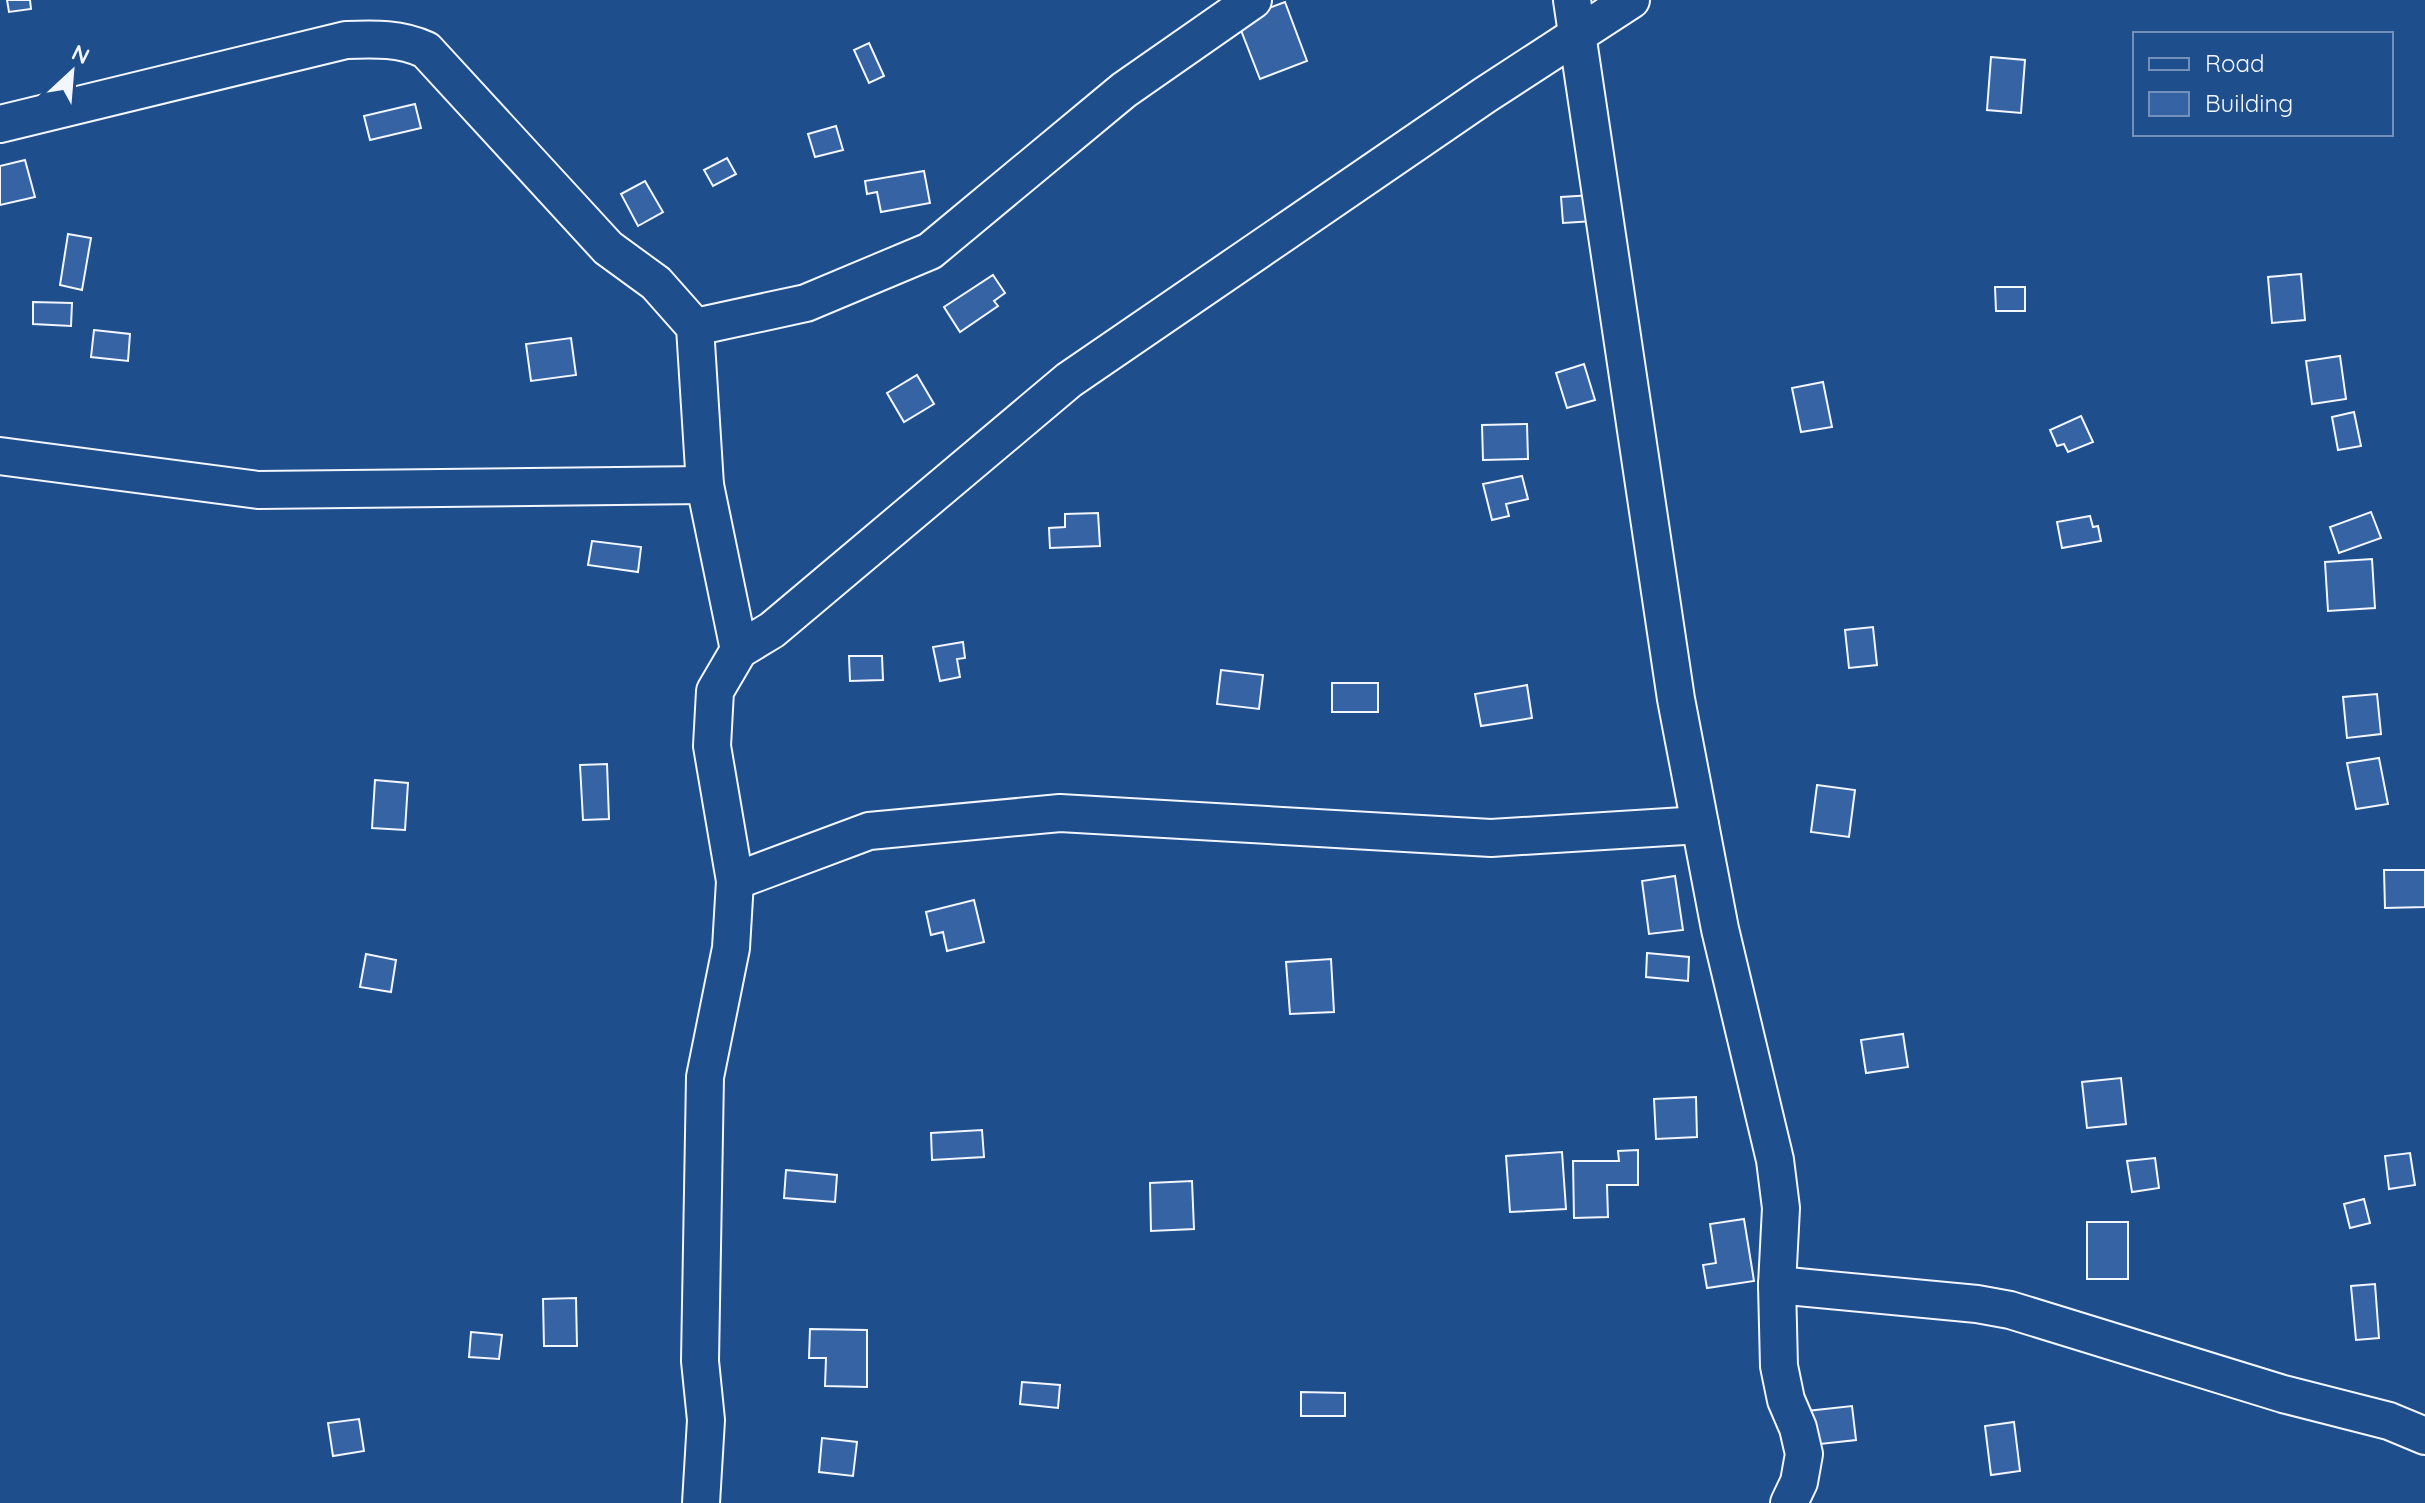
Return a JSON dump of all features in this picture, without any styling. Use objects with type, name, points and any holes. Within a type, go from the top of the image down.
[{"type":"street","points":[[695,327],[806,303],[930,251],[1124,90],[1253,0]]},
{"type":"street","points":[[701,1503],[706,1420],[700,1361],[705,1077],[731,948],[735,881],[712,746],[715,691],[739,650],[772,630],[1069,380],[1472,104],[1575,17],[1631,0]]},
{"type":"street","points":[[1575,17],[1676,699],[1720,929],[1775,1160],[1781,1208],[1777,1285],[1779,1366],[1786,1400],[1798,1428],[1804,1454],[1799,1482],[1789,1503]]},
{"type":"street","points":[[0,124],[346,40],[384,39],[408,42],[426,50],[608,248],[656,283],[695,327],[705,485],[739,650]]},
{"type":"street","points":[[0,456],[258,490],[705,485]]},
{"type":"street","points":[[735,881],[869,831],[1060,813],[1491,838],[1700,825]]},
{"type":"street","points":[[1777,1285],[1977,1304],[2010,1310],[2283,1394],[2389,1421],[2425,1436]]},
{"type":"building","points":[[7,0],[30,0],[31,9],[9,12]]},
{"type":"building","points":[[1285,2],[1307,61],[1260,79],[1237,20]]},
{"type":"building","points":[[869,43],[884,76],[869,83],[854,50]]},
{"type":"building","points":[[1991,57],[2025,60],[2021,113],[1987,110]]},
{"type":"building","points":[[415,104],[421,128],[370,140],[364,116]]},
{"type":"building","points":[[836,126],[843,150],[815,157],[808,134]]},
{"type":"building","points":[[727,158],[736,174],[713,186],[704,170]]},
{"type":"building","points":[[25,160],[35,197],[0,205],[0,166]]},
{"type":"building","points":[[924,171],[930,203],[881,212],[877,192],[867,194],[865,181]]},
{"type":"building","points":[[645,181],[663,212],[638,226],[621,194]]},
{"type":"building","points":[[1593,195],[1594,221],[1563,223],[1561,197]]},
{"type":"building","points":[[68,234],[91,238],[82,290],[60,285]]},
{"type":"building","points":[[2301,274],[2305,320],[2272,323],[2268,277]]},
{"type":"building","points":[[993,275],[1005,293],[994,301],[998,306],[960,332],[944,307]]},
{"type":"building","points":[[1995,287],[2025,287],[2025,311],[1996,311]]},
{"type":"building","points":[[33,302],[72,303],[71,326],[33,324]]},
{"type":"building","points":[[94,330],[130,334],[128,361],[91,357]]},
{"type":"building","points":[[571,338],[576,375],[531,381],[526,344]]},
{"type":"building","points":[[2340,356],[2346,399],[2312,404],[2306,361]]},
{"type":"building","points":[[1584,364],[1595,400],[1567,408],[1556,373]]},
{"type":"building","points":[[917,375],[934,404],[904,422],[887,393]]},
{"type":"building","points":[[1823,382],[1832,427],[1801,432],[1792,388]]},
{"type":"building","points":[[2354,412],[2361,446],[2338,450],[2332,417]]},
{"type":"building","points":[[2081,416],[2093,442],[2068,452],[2064,444],[2057,446],[2050,430]]},
{"type":"building","points":[[1527,424],[1528,459],[1483,460],[1482,425]]},
{"type":"building","points":[[1522,476],[1528,499],[1506,504],[1509,516],[1492,520],[1483,484]]},
{"type":"building","points":[[2371,512],[2381,538],[2339,553],[2330,527]]},
{"type":"building","points":[[1098,513],[1100,546],[1050,548],[1049,528],[1065,527],[1065,514]]},
{"type":"building","points":[[2090,516],[2093,527],[2098,526],[2101,541],[2062,548],[2057,522]]},
{"type":"building","points":[[592,541],[641,547],[638,572],[588,565]]},
{"type":"building","points":[[2372,559],[2375,608],[2328,611],[2325,562]]},
{"type":"building","points":[[1873,627],[1877,665],[1849,668],[1845,630]]},
{"type":"building","points":[[963,642],[965,658],[957,659],[960,677],[940,681],[933,647]]},
{"type":"building","points":[[849,656],[882,656],[883,680],[850,681]]},
{"type":"building","points":[[1221,670],[1263,675],[1259,709],[1217,704]]},
{"type":"building","points":[[1332,683],[1378,683],[1378,712],[1332,712]]},
{"type":"building","points":[[1527,685],[1532,718],[1481,726],[1475,694]]},
{"type":"building","points":[[2377,694],[2381,734],[2347,738],[2343,697]]},
{"type":"building","points":[[2379,758],[2388,804],[2356,809],[2347,763]]},
{"type":"building","points":[[607,764],[609,819],[583,820],[580,765]]},
{"type":"building","points":[[375,780],[408,783],[405,830],[372,828]]},
{"type":"building","points":[[1817,785],[1855,790],[1849,837],[1811,832]]},
{"type":"building","points":[[2384,870],[2425,870],[2425,907],[2385,908]]},
{"type":"building","points":[[1675,876],[1683,930],[1649,934],[1642,881]]},
{"type":"building","points":[[974,900],[984,942],[947,951],[943,932],[931,935],[926,912]]},
{"type":"building","points":[[1647,953],[1689,957],[1688,981],[1646,977]]},
{"type":"building","points":[[366,954],[396,960],[391,992],[360,987]]},
{"type":"building","points":[[1331,959],[1334,1012],[1290,1014],[1286,962]]},
{"type":"building","points":[[1903,1034],[1908,1067],[1866,1073],[1861,1040]]},
{"type":"building","points":[[2121,1078],[2126,1124],[2087,1128],[2082,1082]]},
{"type":"building","points":[[1696,1097],[1697,1137],[1656,1139],[1654,1099]]},
{"type":"building","points":[[982,1130],[984,1157],[932,1160],[931,1133]]},
{"type":"building","points":[[1638,1150],[1638,1185],[1607,1185],[1608,1217],[1574,1218],[1573,1161],[1619,1161],[1618,1151]]},
{"type":"building","points":[[1562,1152],[1566,1209],[1510,1212],[1506,1156]]},
{"type":"building","points":[[2410,1153],[2415,1185],[2389,1189],[2385,1156]]},
{"type":"building","points":[[2155,1158],[2159,1188],[2132,1192],[2127,1161]]},
{"type":"building","points":[[786,1170],[837,1175],[835,1202],[784,1198]]},
{"type":"building","points":[[1192,1181],[1194,1229],[1151,1231],[1150,1183]]},
{"type":"building","points":[[2364,1199],[2370,1223],[2350,1228],[2344,1204]]},
{"type":"building","points":[[1744,1219],[1754,1281],[1707,1288],[1703,1265],[1716,1263],[1710,1224]]},
{"type":"building","points":[[2087,1222],[2128,1222],[2128,1279],[2087,1279]]},
{"type":"building","points":[[2375,1284],[2379,1338],[2356,1340],[2351,1286]]},
{"type":"building","points":[[576,1298],[577,1346],[544,1346],[543,1299]]},
{"type":"building","points":[[810,1329],[867,1330],[867,1387],[825,1386],[826,1358],[809,1358]]},
{"type":"building","points":[[471,1332],[502,1335],[499,1359],[469,1357]]},
{"type":"building","points":[[1022,1382],[1060,1385],[1058,1408],[1020,1404]]},
{"type":"building","points":[[1301,1392],[1345,1393],[1345,1416],[1301,1416]]},
{"type":"building","points":[[1852,1406],[1856,1440],[1811,1445],[1807,1411]]},
{"type":"building","points":[[359,1419],[364,1451],[333,1456],[328,1423]]},
{"type":"building","points":[[2014,1422],[2020,1471],[1991,1475],[1985,1426]]},
{"type":"building","points":[[822,1438],[857,1442],[853,1476],[819,1472]]}]
